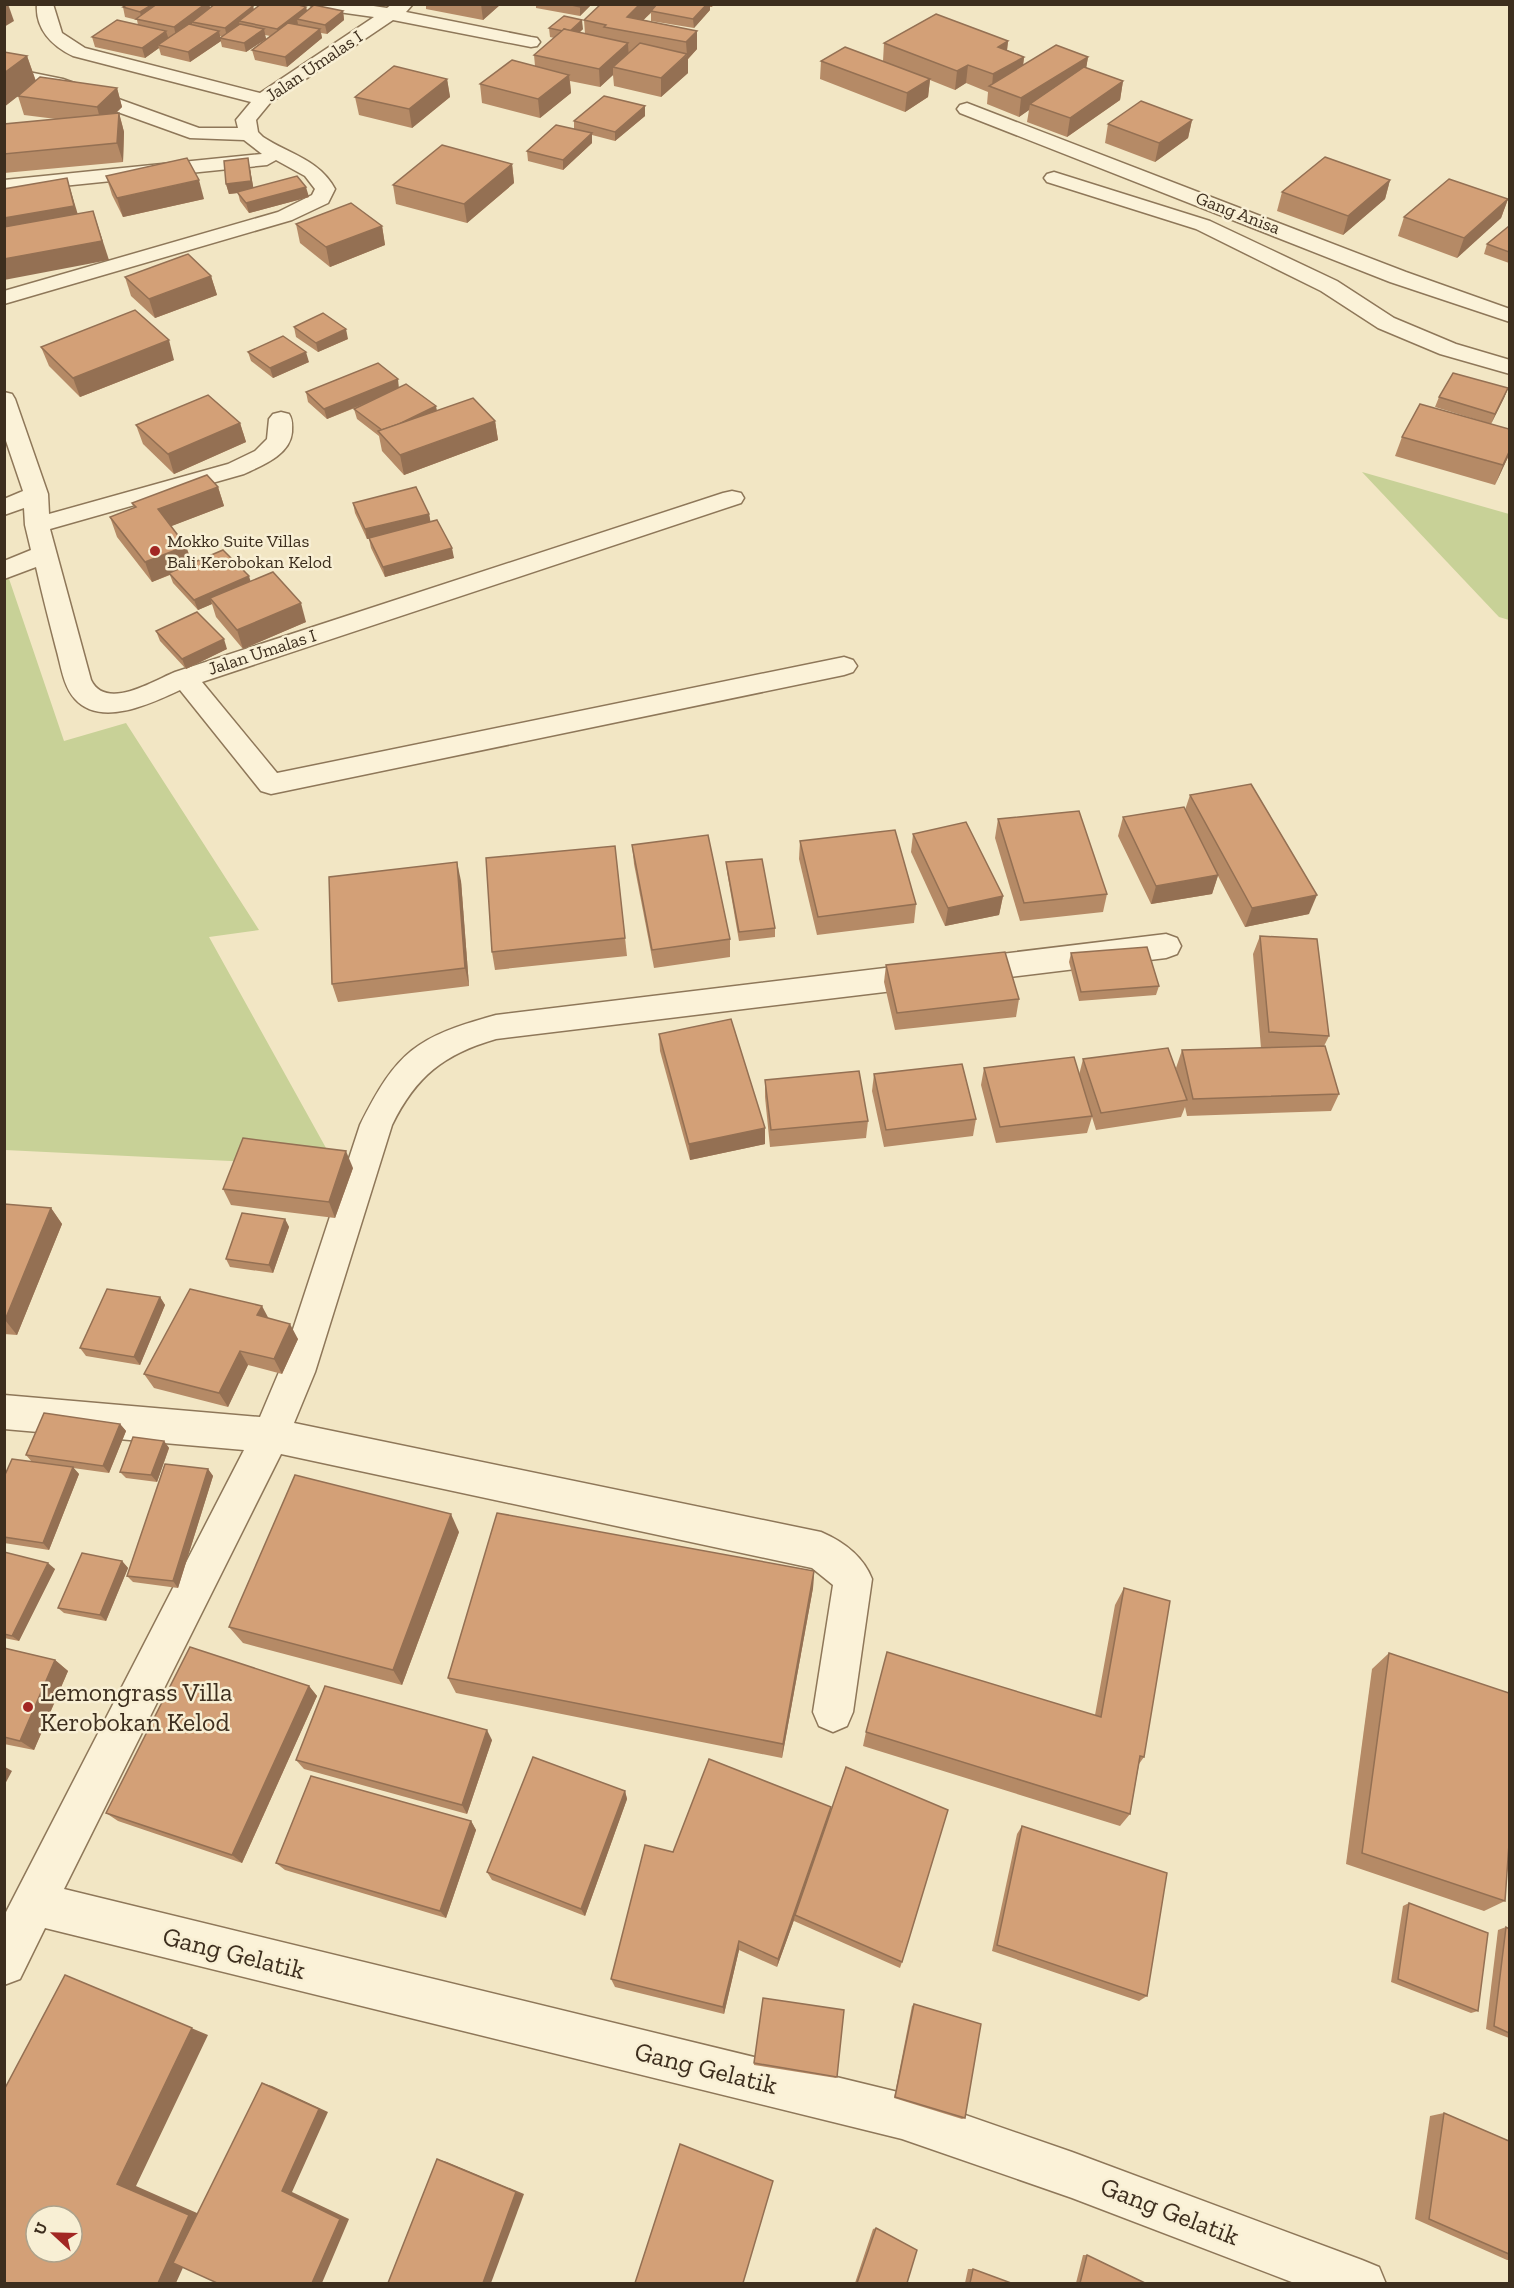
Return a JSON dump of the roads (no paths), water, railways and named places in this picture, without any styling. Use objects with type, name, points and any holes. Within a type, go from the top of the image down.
[{"type":"street","points":[[317,4],[398,9],[531,42]]},
{"type":"street","points":[[45,6],[51,32],[60,43],[79,52],[263,99]]},
{"type":"street","name":"Jalan Umalas I","points":[[249,134],[246,120],[263,99],[398,9]]},
{"type":"street","points":[[4,72],[56,83],[197,134],[249,134],[318,176],[325,189],[321,199],[285,216],[4,298]]},
{"type":"street","name":"Gang Anisa","points":[[967,109],[1398,277],[1509,316]]},
{"type":"street","points":[[4,186],[284,157]]},
{"type":"street","points":[[1054,178],[1203,225],[1329,286],[1386,323],[1448,349],[1509,367]]},
{"type":"street","name":"Jalan Umalas I","points":[[4,399],[36,494],[37,525],[78,680],[85,694],[98,701],[115,704],[184,678],[732,498]]},
{"type":"street","points":[[37,525],[236,469],[263,456],[279,441],[281,419]]},
{"type":"street","points":[[4,508],[36,494]]},
{"type":"street","points":[[4,571],[44,554]]},
{"type":"street","points":[[184,678],[271,784],[844,666]]},
{"type":"street","points":[[4,1964],[271,1435],[297,1372],[376,1125],[388,1097],[409,1070],[431,1051],[460,1036],[496,1027],[1166,946]]},
{"type":"street","points":[[4,1412],[271,1435],[821,1551],[853,1579],[833,1712]]},
{"type":"street","name":"Gang Gelatik","points":[[34,1904],[902,2116],[1072,2175],[1362,2283]]},
{"type":"place","name":"Mokko Suite Villas Bali Kerobokan Kelod","points":[[155,551]]},
{"type":"place","name":"Lemongrass Villa Kerobokan Kelod","points":[[28,1707]]}]
